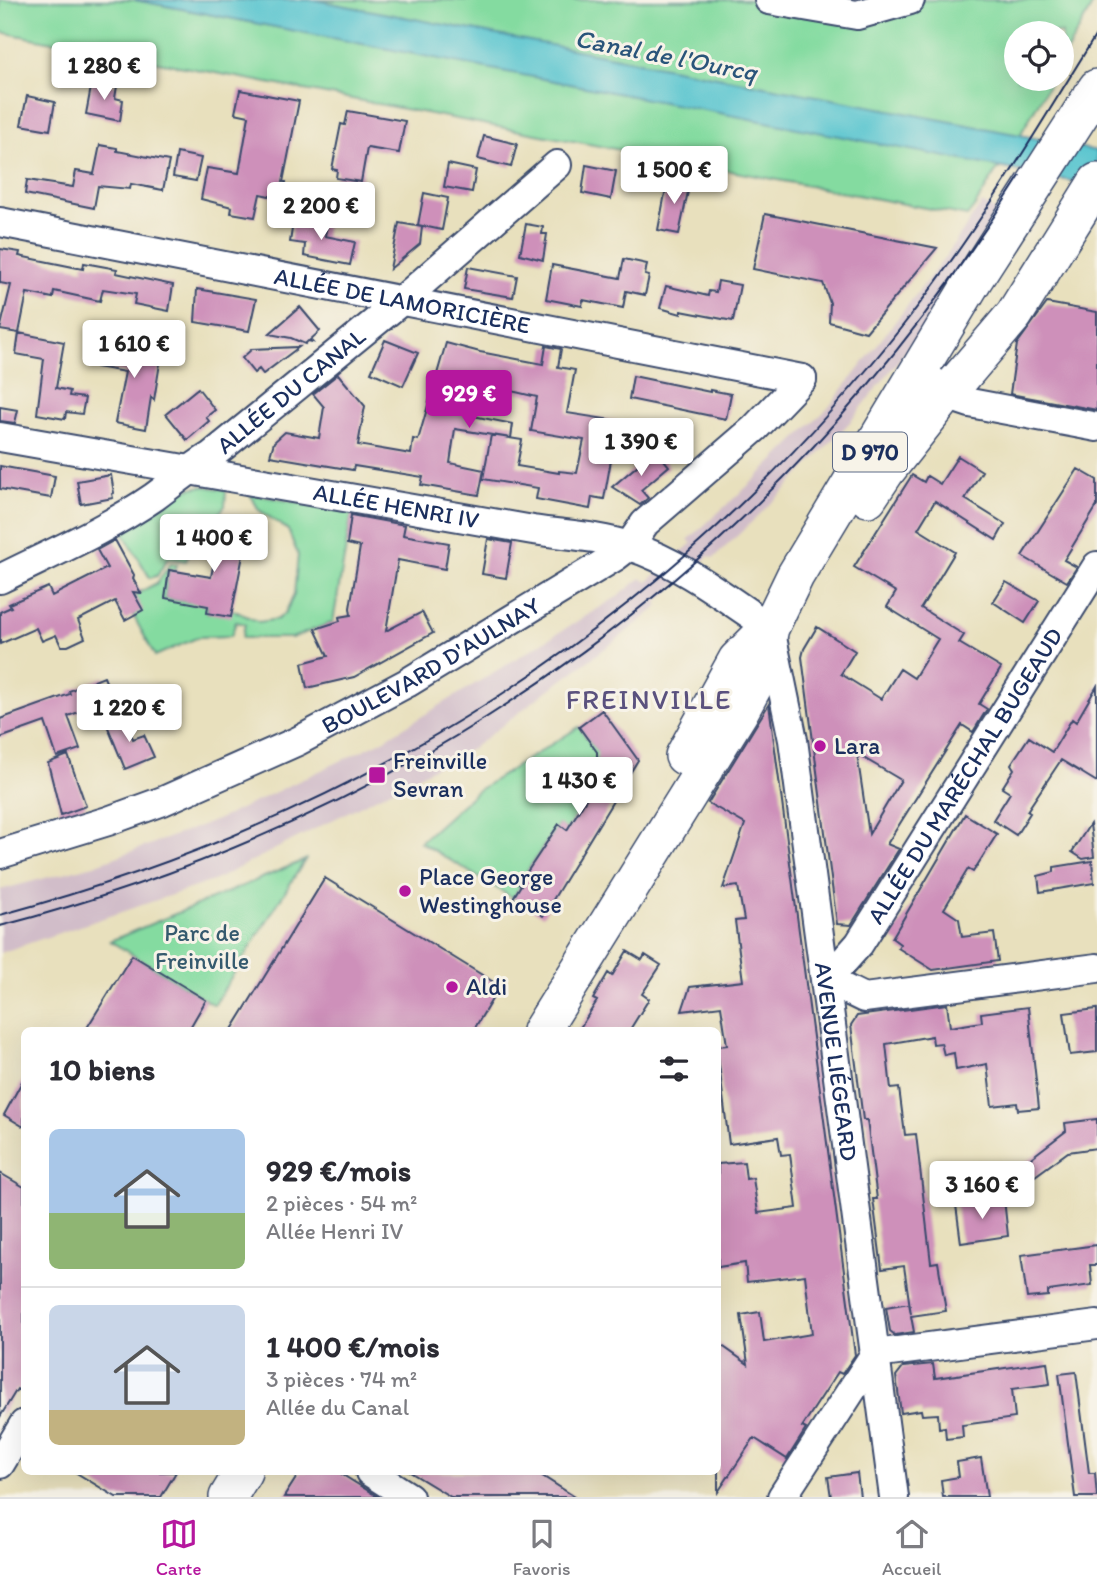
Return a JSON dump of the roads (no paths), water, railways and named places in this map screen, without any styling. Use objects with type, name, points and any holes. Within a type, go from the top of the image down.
[{"type":"main road","name":"D 970","points":[[543,1027],[739,713],[759,676],[769,628],[792,583],[974,279],[1090,99]]},
{"type":"main road","name":"D 970","points":[[517,1027],[641,829],[737,660],[806,591],[886,471],[1014,315],[1097,182]]},
{"type":"main road","points":[[228,1497],[241,1475]]},
{"type":"main road","points":[[253,1497],[265,1475]]},
{"type":"street","points":[[769,0],[857,15],[910,0]]},
{"type":"street","name":"ALLÉE DU CANAL","points":[[0,579],[89,536],[155,496],[189,469],[211,456],[401,300],[557,165]]},
{"type":"street","name":"ALLÉE DE LAMORICIÈRE","points":[[0,222],[802,379]]},
{"type":"street","points":[[935,344],[929,377],[946,395],[970,403],[1097,427]]},
{"type":"street","name":"BOULEVARD D'AULNAY","points":[[0,854],[163,801],[298,741],[407,683],[597,569],[629,546],[645,523],[755,428],[802,379]]},
{"type":"street","name":"ALLÉE HENRI IV","points":[[0,437],[533,530],[591,537],[629,546],[674,565],[769,628]]},
{"type":"street","name":"ALLÉE DU MARÉCHAL BUGEAUD","points":[[827,980],[859,944],[1097,566]]},
{"type":"street","name":"AVENUE LIÉGEARD","points":[[769,628],[793,740],[894,1497]]},
{"type":"street","points":[[827,980],[864,998],[1097,968]]},
{"type":"street","points":[[782,1497],[875,1353],[1097,1325]]},
{"type":"street","points":[[0,1464],[21,1429]]},
{"type":"street","points":[[375,1475],[409,1497]]},
{"type":"water","name":"Canal de l'Ourcq","points":[[135,0],[315,0],[1020,135],[1097,151],[1097,186]]},
{"type":"tram line","points":[[0,915],[135,873],[263,823],[385,763],[501,694],[611,616],[715,529],[812,431],[904,324],[981,218],[1097,33]]},
{"type":"tram line","points":[[0,926],[159,877],[309,814],[451,739],[584,651],[707,551],[821,438],[926,313],[1020,176]]},
{"type":"place","name":"Lara","points":[[820,746]]},
{"type":"place","name":"Freinville Sevran","points":[[377,775]]},
{"type":"place","name":"Place George Westinghouse","points":[[405,891]]},
{"type":"place","name":"Aldi","points":[[452,987]]},
{"type":"district","name":"FREINVILLE","points":[[649,699]]},
{"type":"park label","name":"Parc de Freinville","points":[[202,947]]}]
